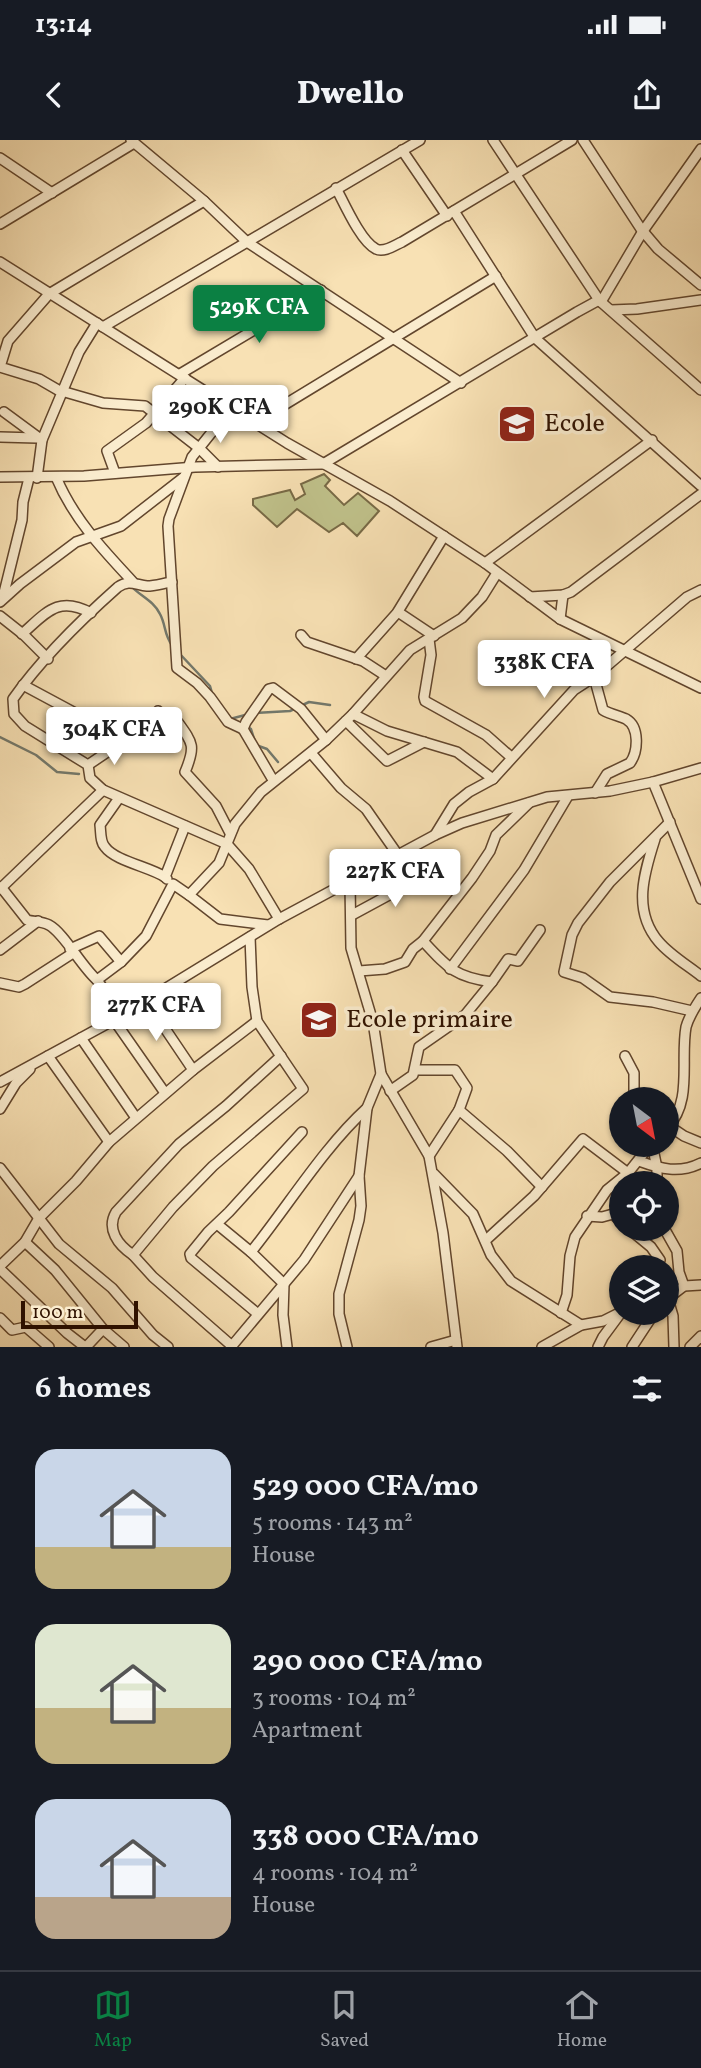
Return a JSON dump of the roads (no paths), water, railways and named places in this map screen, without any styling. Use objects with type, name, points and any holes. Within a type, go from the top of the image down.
[{"type":"street","points":[[1,600],[22,520],[23,502],[33,478],[40,439],[64,391],[79,352],[100,325],[420,140]]},
{"type":"street","points":[[493,140],[600,301],[701,390]]},
{"type":"street","points":[[337,188],[360,231],[375,249],[384,250],[450,214],[572,140]]},
{"type":"street","points":[[583,140],[643,231],[658,248],[701,285]]},
{"type":"street","points":[[0,224],[133,141],[204,201],[247,242],[461,383]]},
{"type":"street","points":[[0,477],[185,473],[218,467],[323,464],[600,301],[643,231],[701,149]]},
{"type":"street","points":[[402,150],[496,276],[535,338],[701,486]]},
{"type":"street","points":[[0,158],[52,193]]},
{"type":"street","points":[[204,201],[49,294],[8,341],[0,367],[29,376],[54,389],[103,403],[145,406],[199,448],[218,467]]},
{"type":"street","points":[[0,262],[323,464],[390,501],[485,563],[560,619],[701,688]]},
{"type":"street","points":[[256,422],[496,276]]},
{"type":"street","points":[[115,473],[107,451],[146,424],[183,376],[321,290]]},
{"type":"street","points":[[611,310],[701,300]]},
{"type":"street","points":[[232,407],[199,448],[185,473],[169,519],[177,668],[210,696],[228,722],[243,729],[273,780]]},
{"type":"street","points":[[4,412],[40,439]]},
{"type":"street","points":[[0,437],[40,439]]},
{"type":"street","points":[[485,563],[652,440]]},
{"type":"street","points":[[1,600],[76,542],[129,521],[185,473]]},
{"type":"street","points":[[57,477],[91,536],[133,582]]},
{"type":"street","points":[[530,597],[563,595],[579,586],[701,494]]},
{"type":"street","points":[[356,659],[398,612],[444,537]]},
{"type":"street","points":[[190,895],[219,863],[230,833],[241,816],[273,780],[326,740],[410,650],[462,618],[482,597],[497,573]]},
{"type":"street","points":[[172,582],[148,586],[133,582],[123,583],[118,587],[23,685],[13,699],[14,714],[32,732],[88,765],[90,778],[103,790],[227,844],[244,862],[279,919]]},
{"type":"street","points":[[435,835],[454,804],[493,779],[574,690],[594,677],[690,595],[701,590]]},
{"type":"street","points":[[560,619],[563,595]]},
{"type":"street","points":[[690,595],[701,597]]},
{"type":"street","points":[[22,634],[49,610],[59,605],[83,608],[91,613]]},
{"type":"street","points":[[398,612],[431,638]]},
{"type":"street","points":[[0,616],[48,659]]},
{"type":"street","points":[[301,635],[307,642],[373,666],[386,676]]},
{"type":"street","points":[[431,638],[425,701],[486,735],[512,757]]},
{"type":"street","points":[[594,677],[602,698],[602,709],[630,722],[634,729],[635,742],[633,759],[626,766],[607,774],[595,793]]},
{"type":"street","points":[[23,685],[77,714],[64,749]]},
{"type":"street","points":[[243,729],[265,692],[273,688],[301,709],[326,740]]},
{"type":"street","points":[[158,711],[164,718],[177,721],[192,742],[193,750],[185,772],[216,806],[230,833]]},
{"type":"street","points":[[353,714],[387,731],[460,754],[493,779]]},
{"type":"street","points":[[345,721],[387,761],[424,742]]},
{"type":"street","points":[[88,765],[122,742]]},
{"type":"street","points":[[311,753],[341,788],[366,809],[398,855]]},
{"type":"street","points":[[0,1082],[118,1017],[268,925],[462,822],[547,797],[595,793],[653,782],[701,768]]},
{"type":"street","points":[[653,782],[701,900]]},
{"type":"street","points":[[103,790],[1,888],[27,920],[47,924],[56,930],[97,980],[165,1093]]},
{"type":"street","points":[[450,969],[524,870],[568,796]]},
{"type":"street","points":[[119,798],[100,825],[102,843],[106,849],[139,867],[165,877],[220,919],[268,925]]},
{"type":"street","points":[[359,971],[402,964],[472,878],[490,851],[496,835],[530,802]]},
{"type":"street","points":[[670,822],[610,882],[578,923],[572,935],[564,972],[583,978],[610,996],[692,1011]]},
{"type":"street","points":[[165,877],[185,827]]},
{"type":"street","points":[[656,835],[642,879],[641,895],[650,927],[663,946],[701,976]]},
{"type":"street","points":[[352,915],[424,876]]},
{"type":"street","points":[[350,883],[351,948],[373,1022],[381,1074],[429,1156],[433,1173],[457,1343],[431,1347]]},
{"type":"street","points":[[97,980],[121,962],[146,936],[173,884]]},
{"type":"street","points":[[0,950],[38,921]]},
{"type":"street","points":[[390,1091],[412,1077],[419,1047],[465,1015],[508,959],[518,961],[540,930]]},
{"type":"street","points":[[0,983],[19,987],[24,985],[71,951],[99,936],[121,962]]},
{"type":"street","points":[[133,1255],[173,1207],[213,1166],[303,1089],[257,1021],[252,987],[250,937]]},
{"type":"street","points":[[423,941],[450,969],[469,978],[492,982]]},
{"type":"street","points":[[150,998],[166,1030],[193,1070]]},
{"type":"street","points":[[679,1104],[685,1037],[692,1011],[701,998]]},
{"type":"street","points":[[103,1329],[86,1347],[67,1333],[0,1268],[25,1242],[39,1218],[76,1181],[109,1142],[193,1070],[257,1021]]},
{"type":"street","points":[[81,1038],[136,1118]]},
{"type":"street","points":[[48,1056],[109,1142]]},
{"type":"street","points":[[281,1056],[179,1144],[116,1212],[112,1219],[113,1231],[119,1243],[231,1346],[304,1260],[359,1176]]},
{"type":"street","points":[[625,1056],[634,1073],[634,1087]]},
{"type":"street","points":[[0,1109],[16,1083],[36,1063]]},
{"type":"street","points":[[415,1070],[457,1070],[467,1088],[459,1110],[429,1156]]},
{"type":"street","points":[[347,1347],[339,1314],[339,1294],[359,1220],[359,1176],[367,1108],[381,1074]]},
{"type":"street","points":[[251,1252],[313,1171],[367,1108]]},
{"type":"street","points":[[459,1110],[507,1151],[542,1188]]},
{"type":"street","points":[[258,1314],[190,1256],[201,1240],[302,1132]]},
{"type":"street","points":[[679,1133],[701,1143]]},
{"type":"street","points":[[486,1240],[542,1188],[556,1167],[583,1139],[625,1171]]},
{"type":"street","points":[[630,1171],[641,1157]]},
{"type":"street","points":[[652,1157],[657,1168]]},
{"type":"street","points":[[639,1161],[657,1168],[682,1170],[701,1163]]},
{"type":"street","points":[[0,1168],[59,1244],[112,1288],[144,1325],[168,1347]]},
{"type":"street","points":[[433,1173],[473,1214],[491,1255],[511,1281],[581,1325]]},
{"type":"street","points":[[561,1313],[568,1295],[572,1242],[587,1216],[609,1189]]},
{"type":"street","points":[[587,1216],[609,1215]]},
{"type":"street","points":[[217,1224],[284,1284],[286,1347]]},
{"type":"street","points":[[643,1241],[657,1255]]},
{"type":"street","points":[[671,1241],[679,1257],[679,1272],[684,1286]]},
{"type":"street","points":[[25,1242],[55,1270],[103,1329],[124,1347]]},
{"type":"street","points":[[679,1290],[684,1286],[701,1285]]},
{"type":"street","points":[[0,1318],[12,1330],[26,1327],[49,1347]]},
{"type":"street","points":[[542,1347],[581,1325],[609,1318]]},
{"type":"street","points":[[598,1347],[611,1325]]},
{"type":"street","points":[[632,1347],[646,1325]]},
{"type":"street","points":[[673,1325],[674,1347]]},
{"type":"street","points":[[690,1347],[701,1336]]},
{"type":"waterway","points":[[131,586],[157,609],[172,645]]},
{"type":"waterway","points":[[179,653],[210,686],[212,693]]},
{"type":"waterway","points":[[255,713],[290,711],[309,702],[330,705]]},
{"type":"waterway","points":[[230,719],[249,714]]},
{"type":"waterway","points":[[248,727],[256,745],[267,749],[278,762]]},
{"type":"waterway","points":[[0,737],[36,755],[57,772],[79,774]]},
{"type":"place","name":"Ecole","points":[[517,424]]},
{"type":"place","name":"Ecole primaire","points":[[319,1020]]}]
